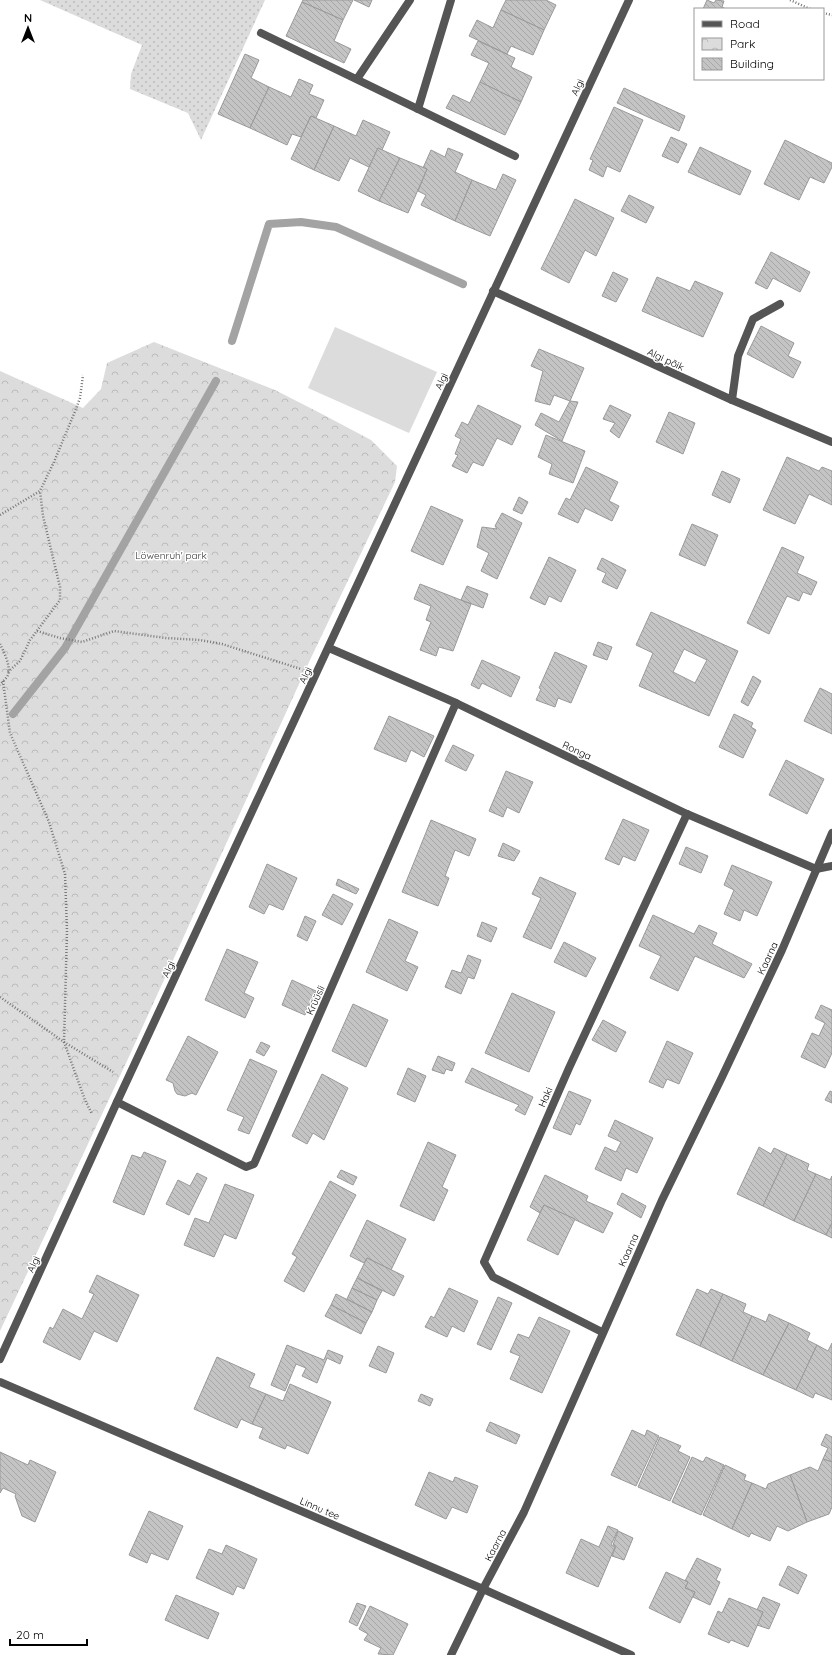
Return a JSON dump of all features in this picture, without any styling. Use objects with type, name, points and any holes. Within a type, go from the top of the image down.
[{"type":"street","points":[[357,79],[410,0]]},
{"type":"street","points":[[418,109],[451,0]]},
{"type":"street","name":"Algi","points":[[0,1359],[105,1132],[117,1102],[629,0]]},
{"type":"street","points":[[261,33],[514,156]]},
{"type":"street","name":"Algi põik","points":[[493,291],[732,400],[832,442]]},
{"type":"street","points":[[732,400],[738,356],[753,319],[780,304]]},
{"type":"street","name":"Ronga","points":[[329,648],[456,703],[687,814],[816,869]]},
{"type":"street","name":"Krüüsli","points":[[117,1102],[246,1167],[254,1164],[456,703]]},
{"type":"street","name":"Haki","points":[[602,1332],[493,1277],[484,1262],[569,1068],[687,814]]},
{"type":"street","points":[[816,869],[832,833]]},
{"type":"street","points":[[816,869],[832,866]]},
{"type":"street","name":"Kaarna","points":[[452,1655],[483,1589],[524,1512],[602,1332],[662,1200],[782,950],[816,869]]},
{"type":"street","name":"Linnu tee","points":[[0,1382],[483,1589],[628,1654]]},
{"type":"path","points":[[790,0],[808,8]]},
{"type":"path","points":[[0,685],[7,676],[8,672],[20,661],[30,640],[60,600],[60,587],[43,516],[40,492],[76,409],[80,398],[83,375]]},
{"type":"path","points":[[0,514],[40,492]]},
{"type":"path","points":[[37,631],[60,638],[82,642],[114,631],[166,638],[200,640],[222,644],[287,663]]},
{"type":"path","points":[[0,644],[7,662],[8,672]]},
{"type":"path","points":[[3,681],[10,733],[49,822],[65,874],[67,931],[64,1042],[85,1100],[105,1132]]},
{"type":"path","points":[[0,997],[64,1042],[102,1066],[128,1079]]},
{"type":"green space","points":[[40,0],[265,0],[201,140],[188,113],[130,89],[131,74],[142,45]]},
{"type":"green space","points":[[335,327],[437,372],[409,433],[308,388]]},
{"type":"green space","name":"Löwenruh' park","points":[[154,342],[275,390],[371,440],[397,466],[395,482],[310,660],[127,1061],[0,1331],[0,371],[83,408],[101,389],[107,363]]},
{"type":"building","points":[[303,0],[353,0],[343,20],[302,2]]},
{"type":"building","points":[[354,0],[372,0],[369,7]]},
{"type":"building","points":[[506,0],[546,0],[556,5],[544,30],[501,10]]},
{"type":"building","points":[[707,0],[714,3],[716,0],[724,1],[722,7],[724,8],[703,8]]},
{"type":"building","points":[[302,2],[343,20],[334,41],[351,49],[344,63],[286,36]]},
{"type":"building","points":[[501,10],[544,30],[533,55],[511,46],[507,54],[469,36],[477,20],[493,28]]},
{"type":"building","points":[[478,41],[515,58],[511,67],[532,77],[521,102],[480,82],[489,63],[471,55]]},
{"type":"building","points":[[245,54],[259,60],[251,78],[269,87],[250,128],[218,114]]},
{"type":"building","points":[[299,79],[313,85],[309,94],[324,100],[316,118],[311,116],[301,137],[292,134],[287,145],[250,128],[269,87],[291,97]]},
{"type":"building","points":[[480,82],[521,102],[505,135],[446,108],[453,95],[470,103]]},
{"type":"building","points":[[624,88],[685,116],[679,131],[617,103]]},
{"type":"building","points":[[614,107],[643,120],[620,172],[607,166],[603,177],[589,170],[593,160],[590,159]]},
{"type":"building","points":[[311,116],[334,126],[314,170],[291,159]]},
{"type":"building","points":[[363,120],[390,132],[382,150],[378,148],[369,167],[350,158],[339,181],[314,170],[334,126],[356,136]]},
{"type":"building","points":[[671,137],[687,144],[678,163],[662,156]]},
{"type":"building","points":[[785,140],[832,163],[832,167],[824,183],[810,177],[799,200],[764,184]]},
{"type":"building","points":[[700,147],[751,171],[740,195],[688,172]]},
{"type":"building","points":[[378,148],[400,158],[379,201],[358,191]]},
{"type":"building","points":[[448,148],[463,154],[455,172],[472,180],[455,221],[421,205],[426,195],[418,191],[427,169],[423,168],[431,150],[445,157]]},
{"type":"building","points":[[400,158],[427,169],[408,213],[379,201]]},
{"type":"building","points":[[503,174],[516,180],[490,236],[455,221],[472,180],[496,190]]},
{"type":"building","points":[[629,195],[654,207],[646,223],[621,211]]},
{"type":"building","points":[[575,199],[614,218],[596,256],[585,250],[569,283],[541,269]]},
{"type":"building","points":[[771,252],[810,272],[800,292],[773,278],[767,289],[755,283]]},
{"type":"building","points":[[613,272],[628,279],[616,302],[602,296]]},
{"type":"building","points":[[657,277],[690,291],[695,281],[723,293],[703,337],[642,311]]},
{"type":"building","points":[[761,326],[794,343],[788,356],[801,362],[793,378],[747,354]]},
{"type":"building","points":[[539,349],[584,368],[570,401],[554,395],[550,405],[535,401],[543,371],[531,366]]},
{"type":"building","points":[[570,401],[578,402],[562,441],[535,425],[541,413],[559,422]]},
{"type":"building","points":[[478,405],[521,426],[512,445],[497,438],[483,466],[473,462],[467,473],[452,466],[458,455],[455,454],[461,439],[455,436],[462,422],[468,425]]},
{"type":"building","points":[[610,405],[631,415],[619,438],[610,431],[615,423],[603,419]]},
{"type":"building","points":[[669,412],[695,423],[683,454],[656,442]]},
{"type":"building","points":[[546,435],[585,451],[573,483],[549,474],[552,464],[538,457]]},
{"type":"building","points":[[787,457],[819,471],[822,467],[832,471],[832,505],[809,494],[795,524],[763,510]]},
{"type":"building","points":[[586,467],[618,482],[609,501],[619,506],[612,521],[585,508],[578,523],[558,514],[566,498],[570,500]]},
{"type":"building","points":[[722,471],[740,479],[730,503],[712,495]]},
{"type":"building","points":[[519,497],[528,502],[522,514],[513,510]]},
{"type":"building","points":[[431,506],[463,520],[443,565],[411,551]]},
{"type":"building","points":[[502,513],[522,523],[497,579],[481,571],[489,553],[477,547],[482,527],[497,529],[495,526]]},
{"type":"building","points":[[692,524],[718,535],[705,566],[679,555]]},
{"type":"building","points":[[782,547],[804,557],[797,573],[817,582],[811,595],[803,592],[799,601],[787,596],[769,634],[747,623]]},
{"type":"building","points":[[549,557],[576,570],[561,602],[549,596],[545,605],[530,598]]},
{"type":"building","points":[[602,558],[626,570],[617,589],[602,582],[606,573],[597,569]]},
{"type":"building","points":[[420,584],[471,604],[453,651],[439,647],[436,656],[420,650],[431,622],[426,620],[431,606],[414,599]]},
{"type":"building","points":[[467,586],[488,594],[483,608],[461,600]]},
{"type":"building","points":[[651,612],[738,651],[709,716],[639,686],[653,653],[636,645]],"holes":[[[684,649],[707,660],[695,683],[673,672]]]},
{"type":"building","points":[[598,642],[612,647],[607,660],[593,655]]},
{"type":"building","points":[[555,652],[587,666],[571,703],[558,698],[555,707],[536,700],[541,689],[539,688]]},
{"type":"building","points":[[482,660],[520,677],[511,697],[482,683],[479,689],[471,685]]},
{"type":"building","points":[[753,676],[761,681],[748,706],[741,702]]},
{"type":"building","points":[[820,688],[832,694],[832,734],[804,721]]},
{"type":"building","points":[[734,714],[753,723],[751,727],[756,730],[743,758],[719,747]]},
{"type":"building","points":[[389,716],[434,736],[424,757],[411,750],[406,762],[374,749]]},
{"type":"building","points":[[453,745],[474,755],[466,771],[445,761]]},
{"type":"building","points":[[786,760],[824,779],[807,814],[769,795]]},
{"type":"building","points":[[506,771],[533,782],[519,813],[507,807],[503,817],[489,811]]},
{"type":"building","points":[[623,819],[649,830],[635,861],[623,856],[619,865],[605,859]]},
{"type":"building","points":[[431,820],[476,839],[469,856],[455,850],[445,876],[449,878],[438,906],[402,892]]},
{"type":"building","points":[[503,843],[520,851],[514,861],[498,856]]},
{"type":"building","points":[[686,847],[708,856],[701,873],[679,864]]},
{"type":"building","points":[[267,864],[297,878],[283,910],[269,904],[264,914],[249,907]]},
{"type":"building","points":[[732,865],[772,882],[757,916],[744,910],[740,921],[724,914],[734,890],[724,885]]},
{"type":"building","points":[[540,877],[576,893],[551,949],[523,937],[541,898],[532,894]]},
{"type":"building","points":[[338,879],[359,889],[356,894],[336,885]]},
{"type":"building","points":[[333,894],[353,904],[342,925],[322,915]]},
{"type":"building","points":[[653,915],[694,934],[699,925],[717,933],[712,944],[752,964],[744,978],[695,956],[678,991],[650,978],[661,956],[639,946]]},
{"type":"building","points":[[305,916],[316,921],[307,941],[297,936]]},
{"type":"building","points":[[389,919],[418,932],[405,961],[418,967],[407,991],[366,972]]},
{"type":"building","points":[[482,922],[497,928],[491,942],[477,936]]},
{"type":"building","points":[[564,942],[596,958],[586,977],[554,962]]},
{"type":"building","points":[[227,949],[258,962],[244,993],[254,998],[245,1018],[205,1000]]},
{"type":"building","points":[[468,955],[481,960],[474,979],[468,977],[461,994],[445,987],[452,970],[461,973]]},
{"type":"building","points":[[292,980],[316,991],[305,1015],[282,1005]]},
{"type":"building","points":[[512,993],[555,1012],[529,1072],[485,1053]]},
{"type":"building","points":[[353,1004],[388,1020],[366,1067],[332,1051]]},
{"type":"building","points":[[821,1005],[832,1010],[832,1053],[825,1068],[801,1057],[812,1033],[819,1036],[825,1023],[815,1018]]},
{"type":"building","points":[[603,1020],[626,1032],[616,1052],[592,1040]]},
{"type":"building","points":[[188,1036],[218,1052],[196,1095],[192,1093],[185,1096],[177,1094],[173,1083],[166,1080]]},
{"type":"building","points":[[667,1041],[693,1053],[679,1084],[667,1079],[663,1088],[649,1082]]},
{"type":"building","points":[[261,1042],[270,1046],[264,1056],[256,1052]]},
{"type":"building","points":[[438,1056],[455,1063],[452,1071],[446,1069],[444,1074],[432,1070]]},
{"type":"building","points":[[250,1059],[277,1071],[249,1134],[238,1130],[244,1117],[227,1110]]},
{"type":"building","points":[[408,1068],[426,1076],[415,1102],[397,1094]]},
{"type":"building","points":[[472,1068],[533,1097],[525,1115],[515,1110],[519,1105],[465,1082]]},
{"type":"building","points":[[322,1074],[348,1088],[324,1140],[313,1133],[307,1144],[292,1136]]},
{"type":"building","points":[[569,1091],[591,1100],[580,1125],[576,1123],[571,1135],[553,1128]]},
{"type":"building","points":[[830,1091],[832,1092],[832,1103],[825,1100]]},
{"type":"building","points":[[615,1120],[653,1138],[637,1173],[626,1168],[621,1181],[595,1169],[605,1147],[616,1152],[621,1142],[608,1136]]},
{"type":"building","points":[[428,1142],[456,1155],[442,1187],[448,1190],[434,1221],[400,1206]]},
{"type":"building","points":[[759,1147],[771,1154],[774,1148],[787,1154],[763,1206],[737,1194]]},
{"type":"building","points":[[144,1152],[166,1161],[144,1215],[113,1202],[132,1155],[141,1158]]},
{"type":"building","points":[[787,1154],[809,1164],[807,1170],[816,1174],[794,1221],[763,1206]]},
{"type":"building","points":[[341,1170],[357,1177],[353,1185],[337,1177]]},
{"type":"building","points":[[197,1173],[207,1178],[189,1215],[166,1204],[178,1180],[190,1186]]},
{"type":"building","points":[[816,1174],[830,1180],[832,1176],[832,1223],[826,1235],[794,1221]]},
{"type":"building","points":[[545,1175],[588,1196],[586,1201],[613,1213],[603,1233],[544,1205],[540,1213],[530,1207]]},
{"type":"building","points":[[330,1181],[356,1195],[304,1292],[284,1281],[297,1257],[292,1254]]},
{"type":"building","points":[[225,1184],[254,1195],[236,1239],[224,1234],[214,1257],[184,1245],[195,1218],[209,1223]]},
{"type":"building","points":[[622,1193],[646,1206],[641,1218],[617,1204]]},
{"type":"building","points":[[544,1205],[575,1219],[558,1255],[527,1240]]},
{"type":"building","points":[[367,1220],[406,1239],[391,1270],[367,1258],[364,1263],[350,1256]]},
{"type":"building","points":[[832,1223],[832,1238],[826,1235]]},
{"type":"building","points":[[367,1258],[404,1276],[394,1296],[357,1278]]},
{"type":"building","points":[[97,1275],[139,1295],[117,1342],[94,1331],[80,1360],[43,1342],[50,1327],[53,1329],[63,1309],[82,1319],[94,1294],[89,1292]]},
{"type":"building","points":[[357,1278],[382,1291],[377,1300],[352,1288]]},
{"type":"building","points":[[352,1288],[377,1300],[372,1312],[347,1299]]},
{"type":"building","points":[[449,1288],[478,1301],[464,1332],[452,1326],[447,1337],[425,1327],[431,1316],[434,1318]]},
{"type":"building","points":[[697,1289],[708,1294],[711,1289],[723,1294],[700,1346],[676,1335]]},
{"type":"building","points":[[336,1294],[372,1312],[366,1323],[331,1305]]},
{"type":"building","points":[[723,1294],[746,1304],[743,1312],[752,1316],[732,1361],[700,1346]]},
{"type":"building","points":[[498,1297],[512,1303],[491,1350],[477,1344]]},
{"type":"building","points":[[331,1305],[366,1323],[361,1334],[325,1316]]},
{"type":"building","points":[[769,1314],[789,1323],[763,1375],[732,1361],[752,1316],[766,1322]]},
{"type":"building","points":[[539,1317],[570,1331],[542,1393],[510,1379],[520,1356],[510,1352],[518,1334],[529,1338]]},
{"type":"building","points":[[789,1323],[810,1333],[807,1340],[817,1345],[796,1390],[763,1375]]},
{"type":"building","points":[[832,1343],[832,1400],[815,1393],[813,1398],[796,1390],[817,1345],[828,1351]]},
{"type":"building","points":[[287,1345],[324,1360],[328,1350],[343,1356],[340,1364],[327,1358],[317,1383],[302,1376],[306,1368],[296,1364],[285,1391],[271,1385]]},
{"type":"building","points":[[378,1346],[394,1353],[386,1373],[369,1366]]},
{"type":"building","points":[[217,1357],[255,1374],[249,1387],[266,1394],[252,1424],[241,1419],[237,1428],[194,1409]]},
{"type":"building","points":[[290,1384],[331,1402],[308,1454],[287,1445],[285,1449],[259,1438],[263,1428],[252,1424],[266,1394],[283,1401]]},
{"type":"building","points":[[421,1394],[433,1399],[430,1406],[418,1401]]},
{"type":"building","points":[[490,1422],[520,1435],[516,1444],[486,1431]]},
{"type":"building","points":[[632,1430],[645,1436],[647,1430],[659,1436],[636,1486],[611,1475]]},
{"type":"building","points":[[826,1434],[832,1437],[832,1462],[823,1459],[828,1448],[821,1445]]},
{"type":"building","points":[[660,1437],[681,1446],[678,1451],[690,1457],[670,1501],[638,1487]]},
{"type":"building","points":[[0,1452],[28,1465],[30,1460],[56,1472],[35,1522],[22,1516],[15,1496],[16,1494],[3,1488],[0,1493]]},
{"type":"building","points":[[692,1457],[703,1462],[706,1457],[724,1465],[701,1515],[672,1502]]},
{"type":"building","points":[[823,1459],[832,1462],[832,1507],[829,1514],[807,1522],[790,1475],[810,1467],[818,1471]]},
{"type":"building","points":[[725,1465],[746,1475],[744,1480],[752,1483],[732,1529],[703,1515]]},
{"type":"building","points":[[429,1472],[453,1482],[455,1477],[478,1486],[467,1513],[452,1507],[446,1519],[415,1505]]},
{"type":"building","points":[[790,1475],[807,1522],[788,1531],[777,1526],[770,1541],[751,1533],[749,1537],[732,1529],[752,1483],[766,1489],[768,1484]]},
{"type":"building","points":[[149,1511],[183,1526],[168,1560],[151,1553],[147,1563],[129,1555]]},
{"type":"building","points":[[608,1526],[618,1530],[611,1545],[615,1547],[598,1587],[566,1573],[581,1539],[599,1547]]},
{"type":"building","points":[[618,1531],[633,1538],[624,1560],[612,1556],[616,1546],[613,1545]]},
{"type":"building","points":[[226,1545],[257,1559],[244,1589],[237,1586],[233,1595],[196,1578],[209,1549],[222,1554]]},
{"type":"building","points":[[697,1558],[721,1569],[716,1580],[720,1582],[710,1605],[693,1597],[695,1592],[685,1588],[688,1582],[685,1581]]},
{"type":"building","points":[[788,1566],[807,1575],[798,1594],[779,1585]]},
{"type":"building","points":[[666,1572],[688,1582],[685,1588],[695,1592],[680,1623],[649,1608]]},
{"type":"building","points":[[176,1595],[219,1613],[208,1639],[165,1620]]},
{"type":"building","points":[[763,1597],[780,1604],[769,1629],[757,1625],[763,1612],[757,1610]]},
{"type":"building","points":[[729,1598],[763,1612],[748,1647],[731,1640],[729,1643],[708,1634],[718,1611],[722,1613]]},
{"type":"building","points":[[357,1603],[366,1606],[357,1626],[349,1622]]},
{"type":"building","points":[[370,1606],[408,1624],[393,1655],[378,1654],[381,1648],[364,1640],[368,1634],[359,1629]]},
{"type":"waterway","points":[[232,341],[269,224],[301,222],[336,227],[463,284]]},
{"type":"waterway","points":[[13,714],[65,648],[216,381]]}]
